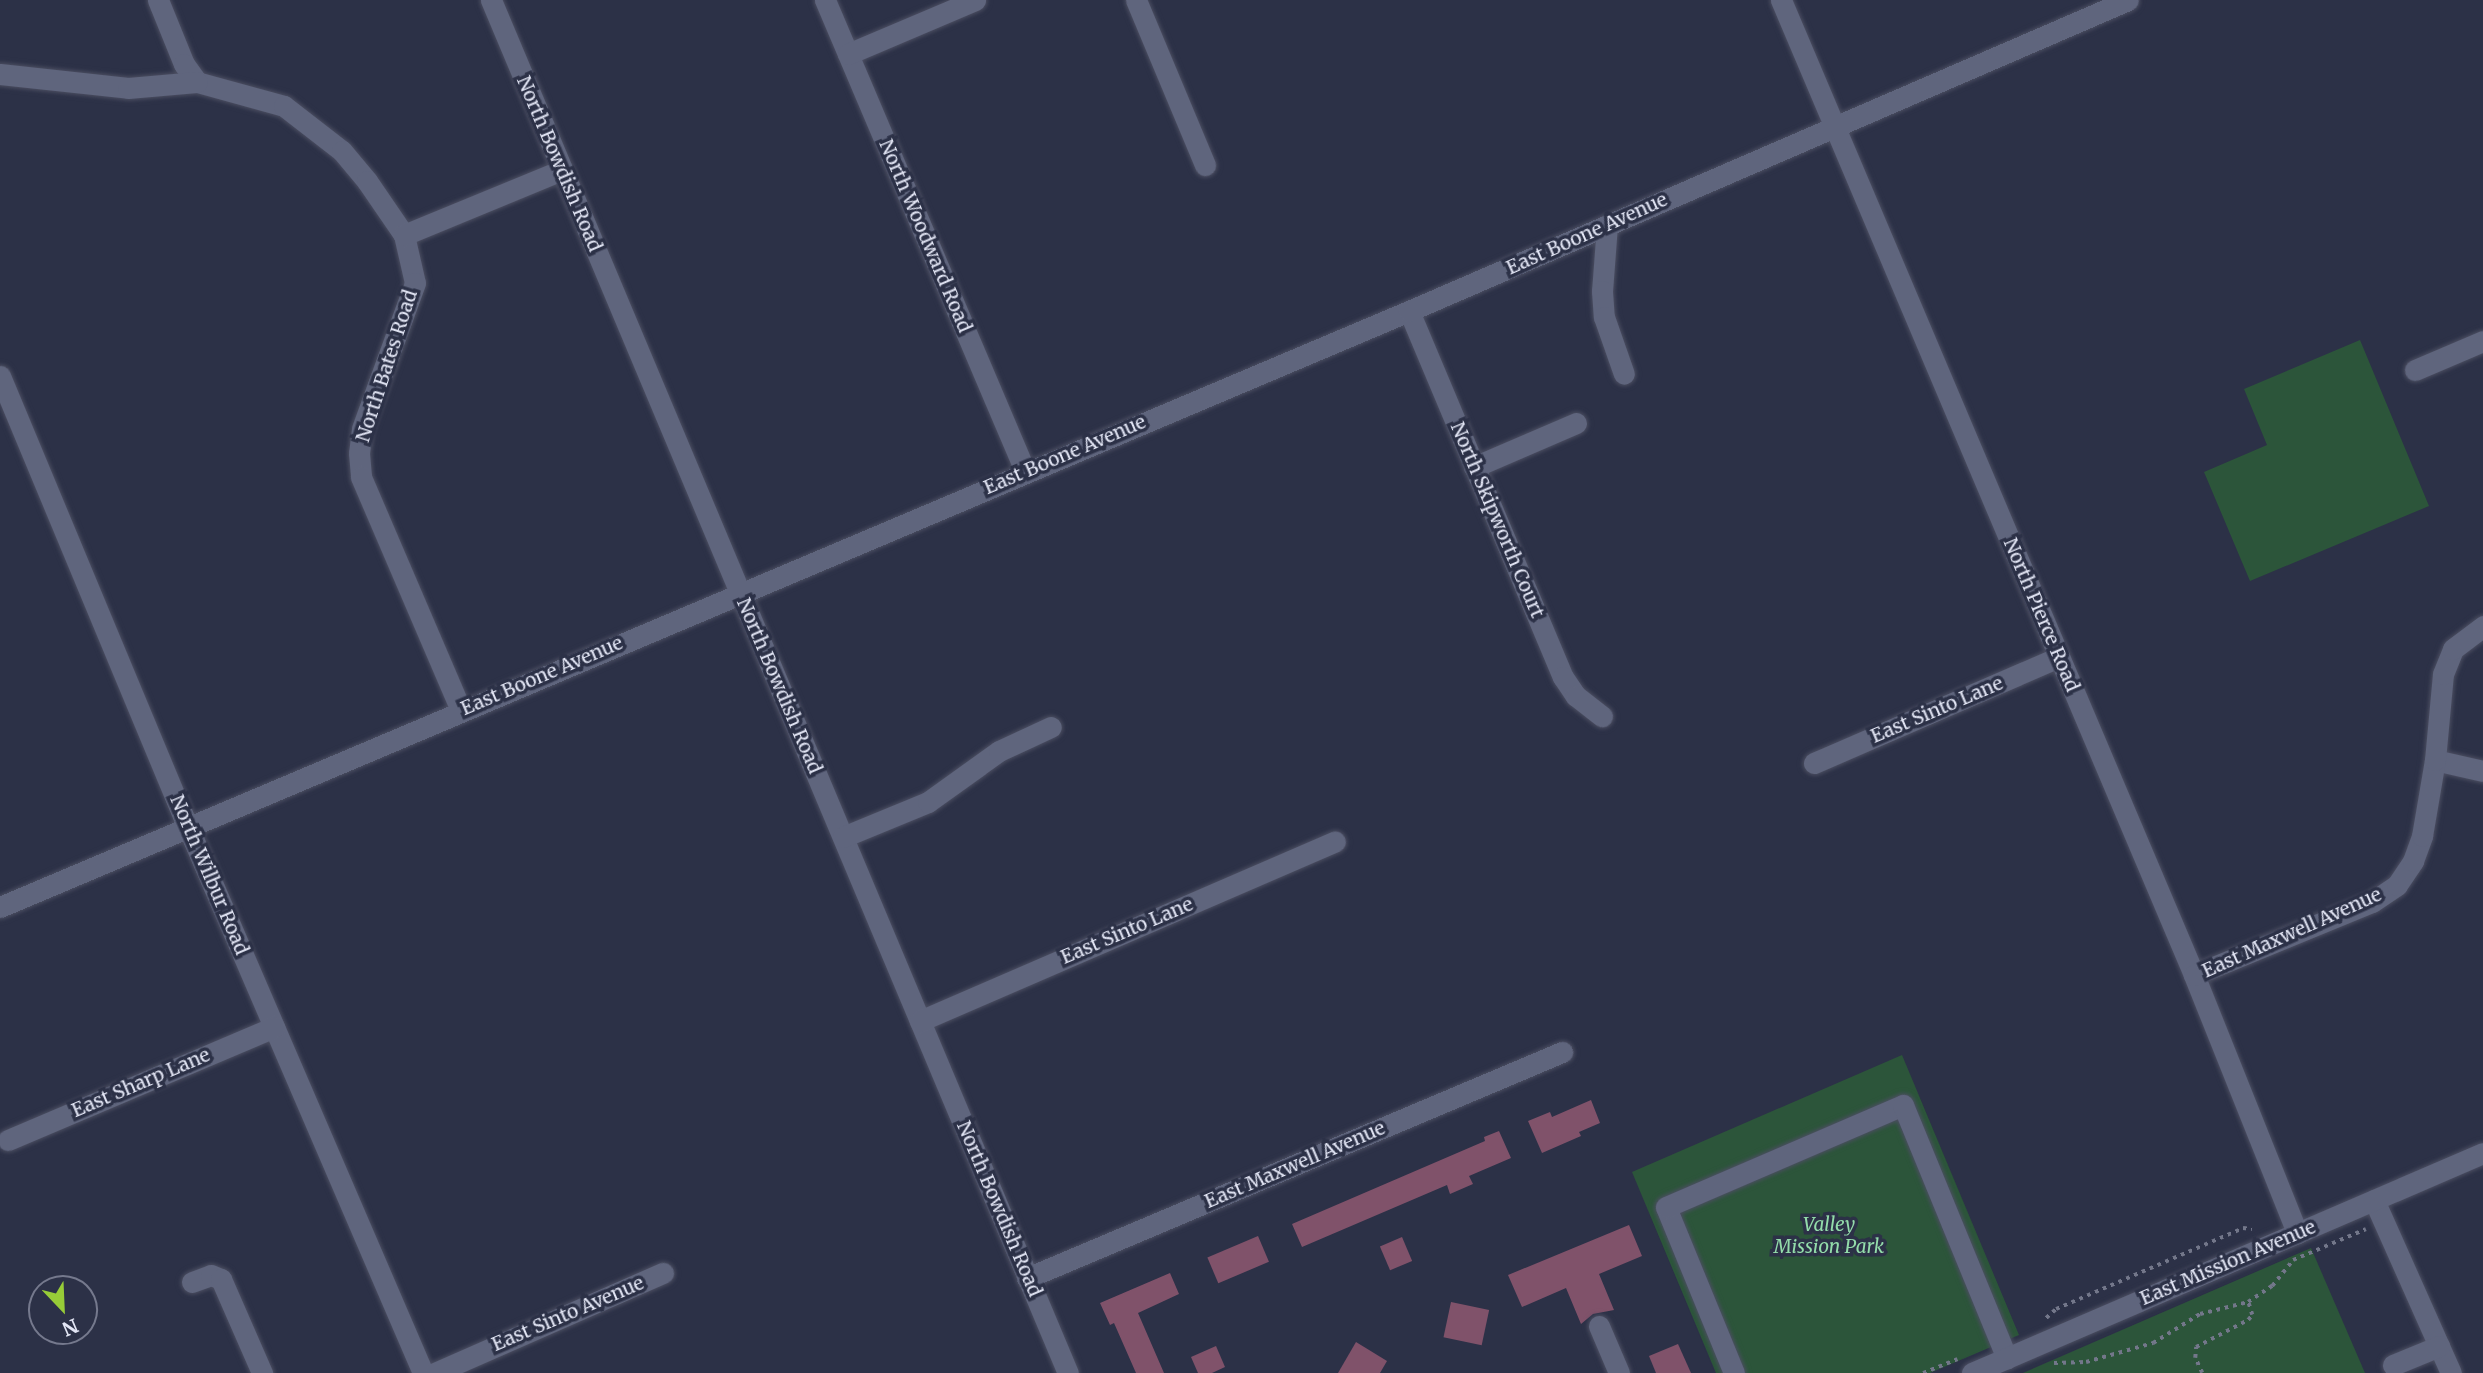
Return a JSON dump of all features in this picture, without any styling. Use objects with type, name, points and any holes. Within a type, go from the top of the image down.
[{"type":"street","points":[[158,0],[184,64],[197,82]]},
{"type":"street","name":"North Bowdish Road","points":[[491,0],[1068,1373]]},
{"type":"street","name":"North Woodward Road","points":[[825,0],[1025,471]]},
{"type":"street","points":[[848,54],[975,0]]},
{"type":"street","points":[[1136,0],[1205,164]]},
{"type":"street","name":"North Pierce Road","points":[[1781,0],[2194,975],[2297,1233]]},
{"type":"street","name":"East Boone Avenue","points":[[0,907],[1025,471],[1409,311],[2128,0]]},
{"type":"street","points":[[0,74],[128,88],[197,82]]},
{"type":"street","name":"North Bates Road","points":[[197,82],[284,106],[342,151],[404,235],[415,283],[362,429],[359,453],[361,477],[461,710]]},
{"type":"street","points":[[404,235],[562,170]]},
{"type":"street","points":[[1607,225],[1602,291],[1604,317],[1624,374]]},
{"type":"street","name":"North Skipworth Court","points":[[1409,311],[1563,677],[1576,696],[1602,716]]},
{"type":"street","points":[[2415,370],[2483,341]]},
{"type":"street","name":"North Wilbur Road","points":[[0,376],[188,827],[423,1373]]},
{"type":"street","points":[[1474,467],[1576,423]]},
{"type":"street","name":"East Maxwell Avenue","points":[[2194,975],[2372,902],[2396,885],[2413,861],[2422,836],[2435,760],[2443,674],[2453,649],[2483,626]]},
{"type":"street","name":"East Sinto Lane","points":[[1814,763],[2059,657]]},
{"type":"street","points":[[843,837],[928,802],[999,751],[1051,727]]},
{"type":"street","points":[[2435,760],[2483,771]]},
{"type":"street","name":"East Sinto Lane","points":[[920,1021],[1335,841]]},
{"type":"street","name":"East Sharp Lane","points":[[8,1140],[274,1027]]},
{"type":"street","name":"East Maxwell Avenue","points":[[1027,1278],[1562,1052]]},
{"type":"street","points":[[1734,1373],[1665,1207],[1903,1105],[2007,1357]]},
{"type":"street","name":"East Mission Avenue","points":[[1967,1365],[2007,1357],[2483,1153]]},
{"type":"street","points":[[2374,1200],[2451,1373]]},
{"type":"street","name":"East Sinto Avenue","points":[[435,1373],[663,1272]]},
{"type":"street","points":[[192,1282],[211,1275],[221,1279],[262,1373]]},
{"type":"street","points":[[1599,1325],[1619,1373]]},
{"type":"street","points":[[2393,1365],[2439,1346]]},
{"type":"path","points":[[2042,1322],[2056,1309],[2243,1228],[2262,1226],[2289,1212]]},
{"type":"path","points":[[2054,1363],[2086,1362],[2153,1343],[2200,1314],[2248,1302],[2272,1286],[2293,1260],[2384,1222]]},
{"type":"path","points":[[2202,1373],[2195,1358],[2196,1346],[2248,1320],[2252,1315],[2248,1302]]},
{"type":"path","points":[[1923,1373],[1967,1365]]},
{"type":"green space","points":[[2360,340],[2429,506],[2250,581],[2204,472],[2267,445],[2244,389]]},
{"type":"green space","name":"Valley Mission Park","points":[[1902,1055],[2019,1335],[1930,1373],[1716,1373],[1632,1172]]},
{"type":"green space","points":[[2311,1248],[2365,1373],[2023,1373]]},
{"type":"building","points":[[1591,1100],[1600,1123],[1579,1132],[1581,1136],[1542,1153],[1528,1121],[1550,1112],[1552,1117]]},
{"type":"building","points":[[1499,1131],[1511,1158],[1469,1176],[1473,1184],[1450,1194],[1447,1185],[1302,1247],[1292,1224],[1485,1141],[1484,1137]]},
{"type":"building","points":[[1629,1225],[1642,1256],[1599,1274],[1614,1310],[1593,1314],[1581,1324],[1566,1288],[1522,1307],[1508,1275]]},
{"type":"building","points":[[1258,1236],[1269,1262],[1218,1283],[1207,1257]]},
{"type":"building","points":[[1402,1237],[1412,1261],[1390,1270],[1380,1246]]},
{"type":"building","points":[[1170,1273],[1179,1294],[1138,1313],[1164,1373],[1136,1373],[1114,1323],[1110,1325],[1100,1303]]},
{"type":"building","points":[[1451,1302],[1489,1310],[1482,1345],[1444,1337]]},
{"type":"building","points":[[1356,1342],[1387,1361],[1380,1373],[1338,1373]]},
{"type":"building","points":[[1678,1344],[1691,1373],[1656,1373],[1649,1356]]},
{"type":"building","points":[[1216,1346],[1225,1367],[1212,1373],[1198,1373],[1191,1357]]}]
